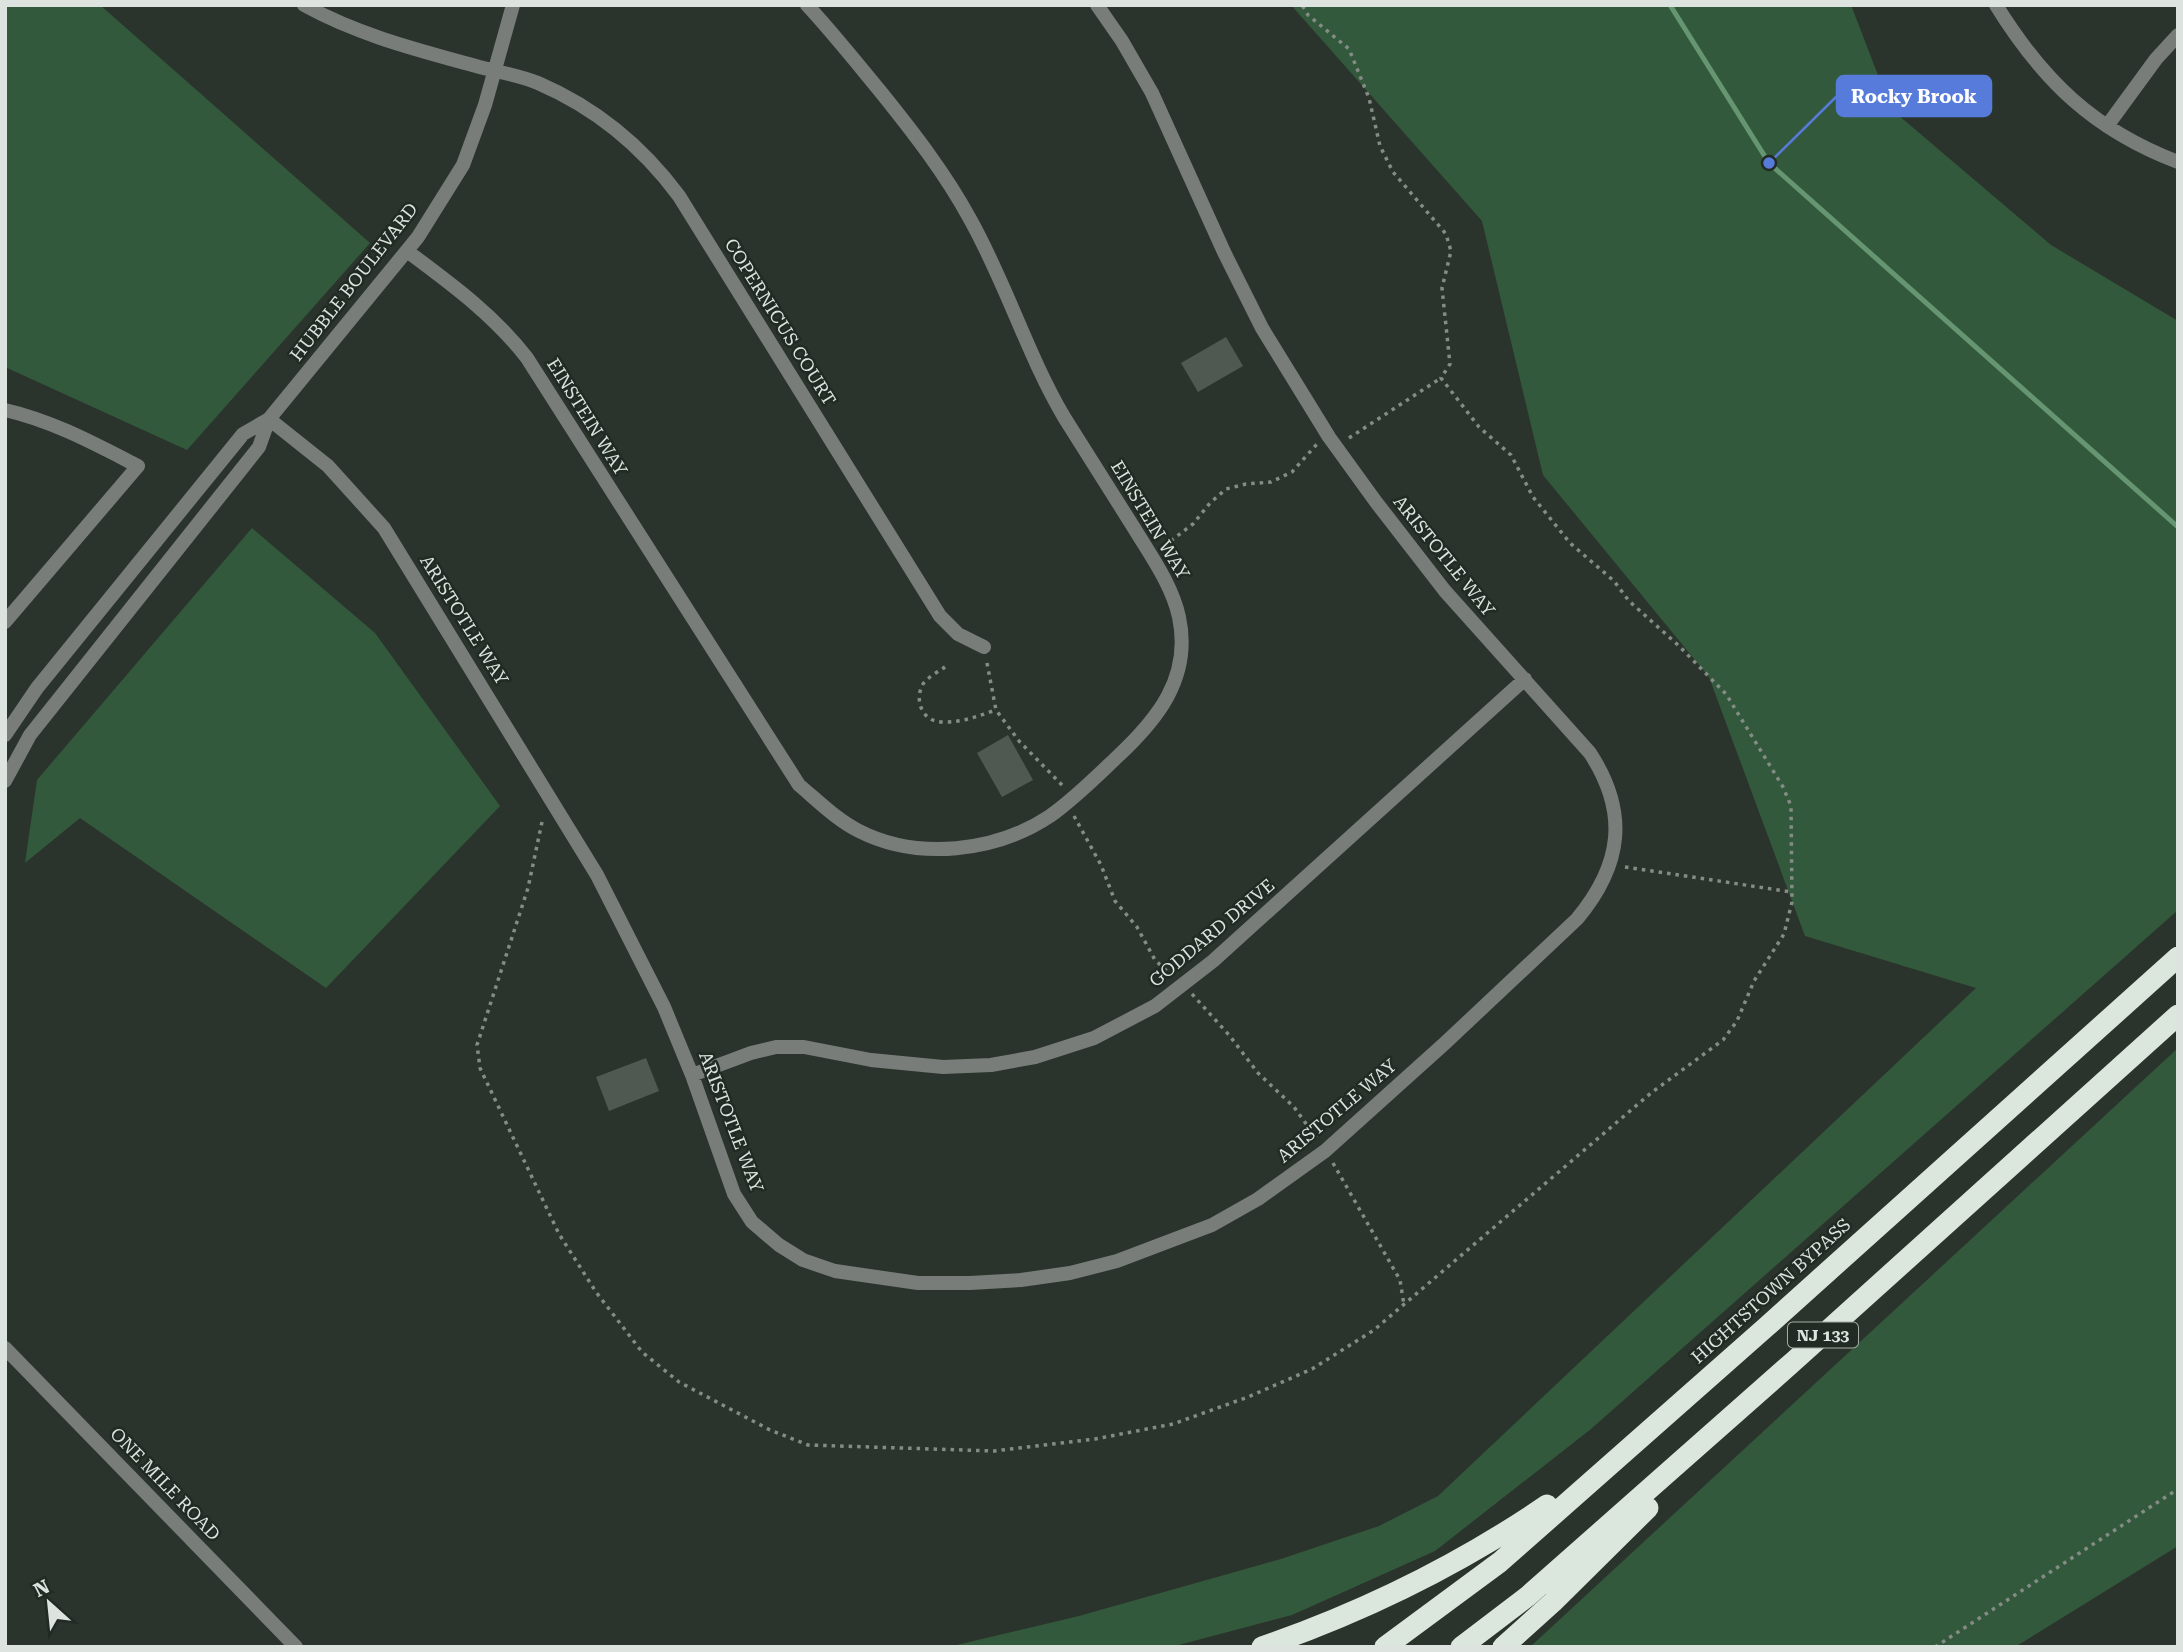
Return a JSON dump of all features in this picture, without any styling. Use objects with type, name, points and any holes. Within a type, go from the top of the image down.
[{"type":"highway","name":"HIGHTSTOWN BYPASS","points":[[1385,1647],[1500,1562],[2178,957]]},
{"type":"highway","name":"NJ 133","points":[[1461,1647],[1528,1596],[2178,1015]]},
{"type":"highway","points":[[1503,1647],[1553,1602],[1794,1361]]},
{"type":"highway","points":[[1262,1647],[1380,1600],[1457,1561],[1514,1528],[1586,1479],[1647,1432]]},
{"type":"street","name":"COPERNICUS COURT","points":[[304,5],[360,31],[538,83],[583,105],[626,136],[657,167],[679,196],[940,616],[958,634],[984,647]]},
{"type":"street","name":"HUBBLE BOULEVARD","points":[[5,781],[30,735],[259,447],[270,419],[407,251],[463,165],[495,71],[513,5]]},
{"type":"street","name":"EINSTEIN WAY","points":[[407,251],[486,313],[509,335],[527,358],[799,785],[825,808],[858,830],[885,841],[934,849],[990,844],[1038,823],[1069,801],[1154,720],[1168,699],[1182,645],[1179,617],[1168,585],[1151,555],[1053,396],[996,269],[952,187],[919,140],[830,29],[807,5]]},
{"type":"street","name":"ARISTOTLE WAY","points":[[270,419],[328,466],[384,528],[597,875],[664,1007],[692,1074],[734,1194],[752,1222],[779,1245],[803,1260],[835,1272],[918,1283],[1021,1280],[1070,1273],[1117,1261],[1212,1225],[1258,1199],[1325,1151],[1577,919],[1596,897],[1609,865],[1616,839],[1614,805],[1603,773],[1590,753],[1445,591],[1332,442],[1251,308],[1152,93],[1122,41],[1097,5]]},
{"type":"street","points":[[1996,5],[2019,43],[2044,73],[2072,100],[2107,126],[2178,162]]},
{"type":"street","points":[[2107,126],[2156,59],[2178,36]]},
{"type":"street","points":[[5,411],[29,416],[72,433],[138,466],[5,622]]},
{"type":"street","name":"HUBBLE BOULEVARD","points":[[5,736],[37,688],[243,434],[270,419]]},
{"type":"street","name":"GODDARD DRIVE","points":[[692,1074],[776,1047],[804,1047],[906,1064],[991,1065],[1035,1057],[1094,1038],[1128,1022],[1183,986],[1525,679]]},
{"type":"street","name":"ONE MILE ROAD","points":[[5,1348],[296,1647]]},
{"type":"path","points":[[1151,555],[1193,523],[1226,489],[1271,482],[1293,472],[1313,446],[1332,442],[1441,378]]},
{"type":"path","points":[[984,647],[996,710],[1019,741],[1065,787],[1072,813],[1101,865],[1115,901],[1137,927],[1155,960],[1208,1010],[1258,1073],[1294,1108],[1325,1151],[1400,1280],[1404,1305]]},
{"type":"path","points":[[945,667],[921,687],[919,698],[927,717],[937,722],[961,721],[996,710]]},
{"type":"path","points":[[1609,865],[1792,892]]},
{"type":"path","points":[[1935,1647],[2178,1489]]},
{"type":"green space","points":[[5,5],[100,5],[370,243],[187,450],[5,367]]},
{"type":"green space","points":[[1291,5],[1851,5],[1891,109],[2051,245],[2178,321],[2178,910],[1591,1429],[1435,1551],[1292,1615],[1171,1647],[948,1647],[1079,1616],[1281,1559],[1379,1526],[1438,1496],[1976,988],[1805,936],[1709,677],[1543,475],[1482,221]]},
{"type":"green space","points":[[252,528],[375,633],[500,806],[326,988],[80,818],[25,863],[37,780]]},
{"type":"green space","points":[[2178,1048],[2178,1546],[2015,1647],[1530,1647]]},
{"type":"building","points":[[1226,337],[1243,366],[1198,392],[1181,363]]},
{"type":"building","points":[[1008,735],[1033,780],[1002,797],[977,753]]},
{"type":"building","points":[[646,1058],[659,1091],[609,1111],[596,1077]]},
{"type":"waterway","points":[[1670,5],[1769,163],[2178,527]]},
{"type":"place","name":"Rocky Brook","points":[[1769,163]]}]
